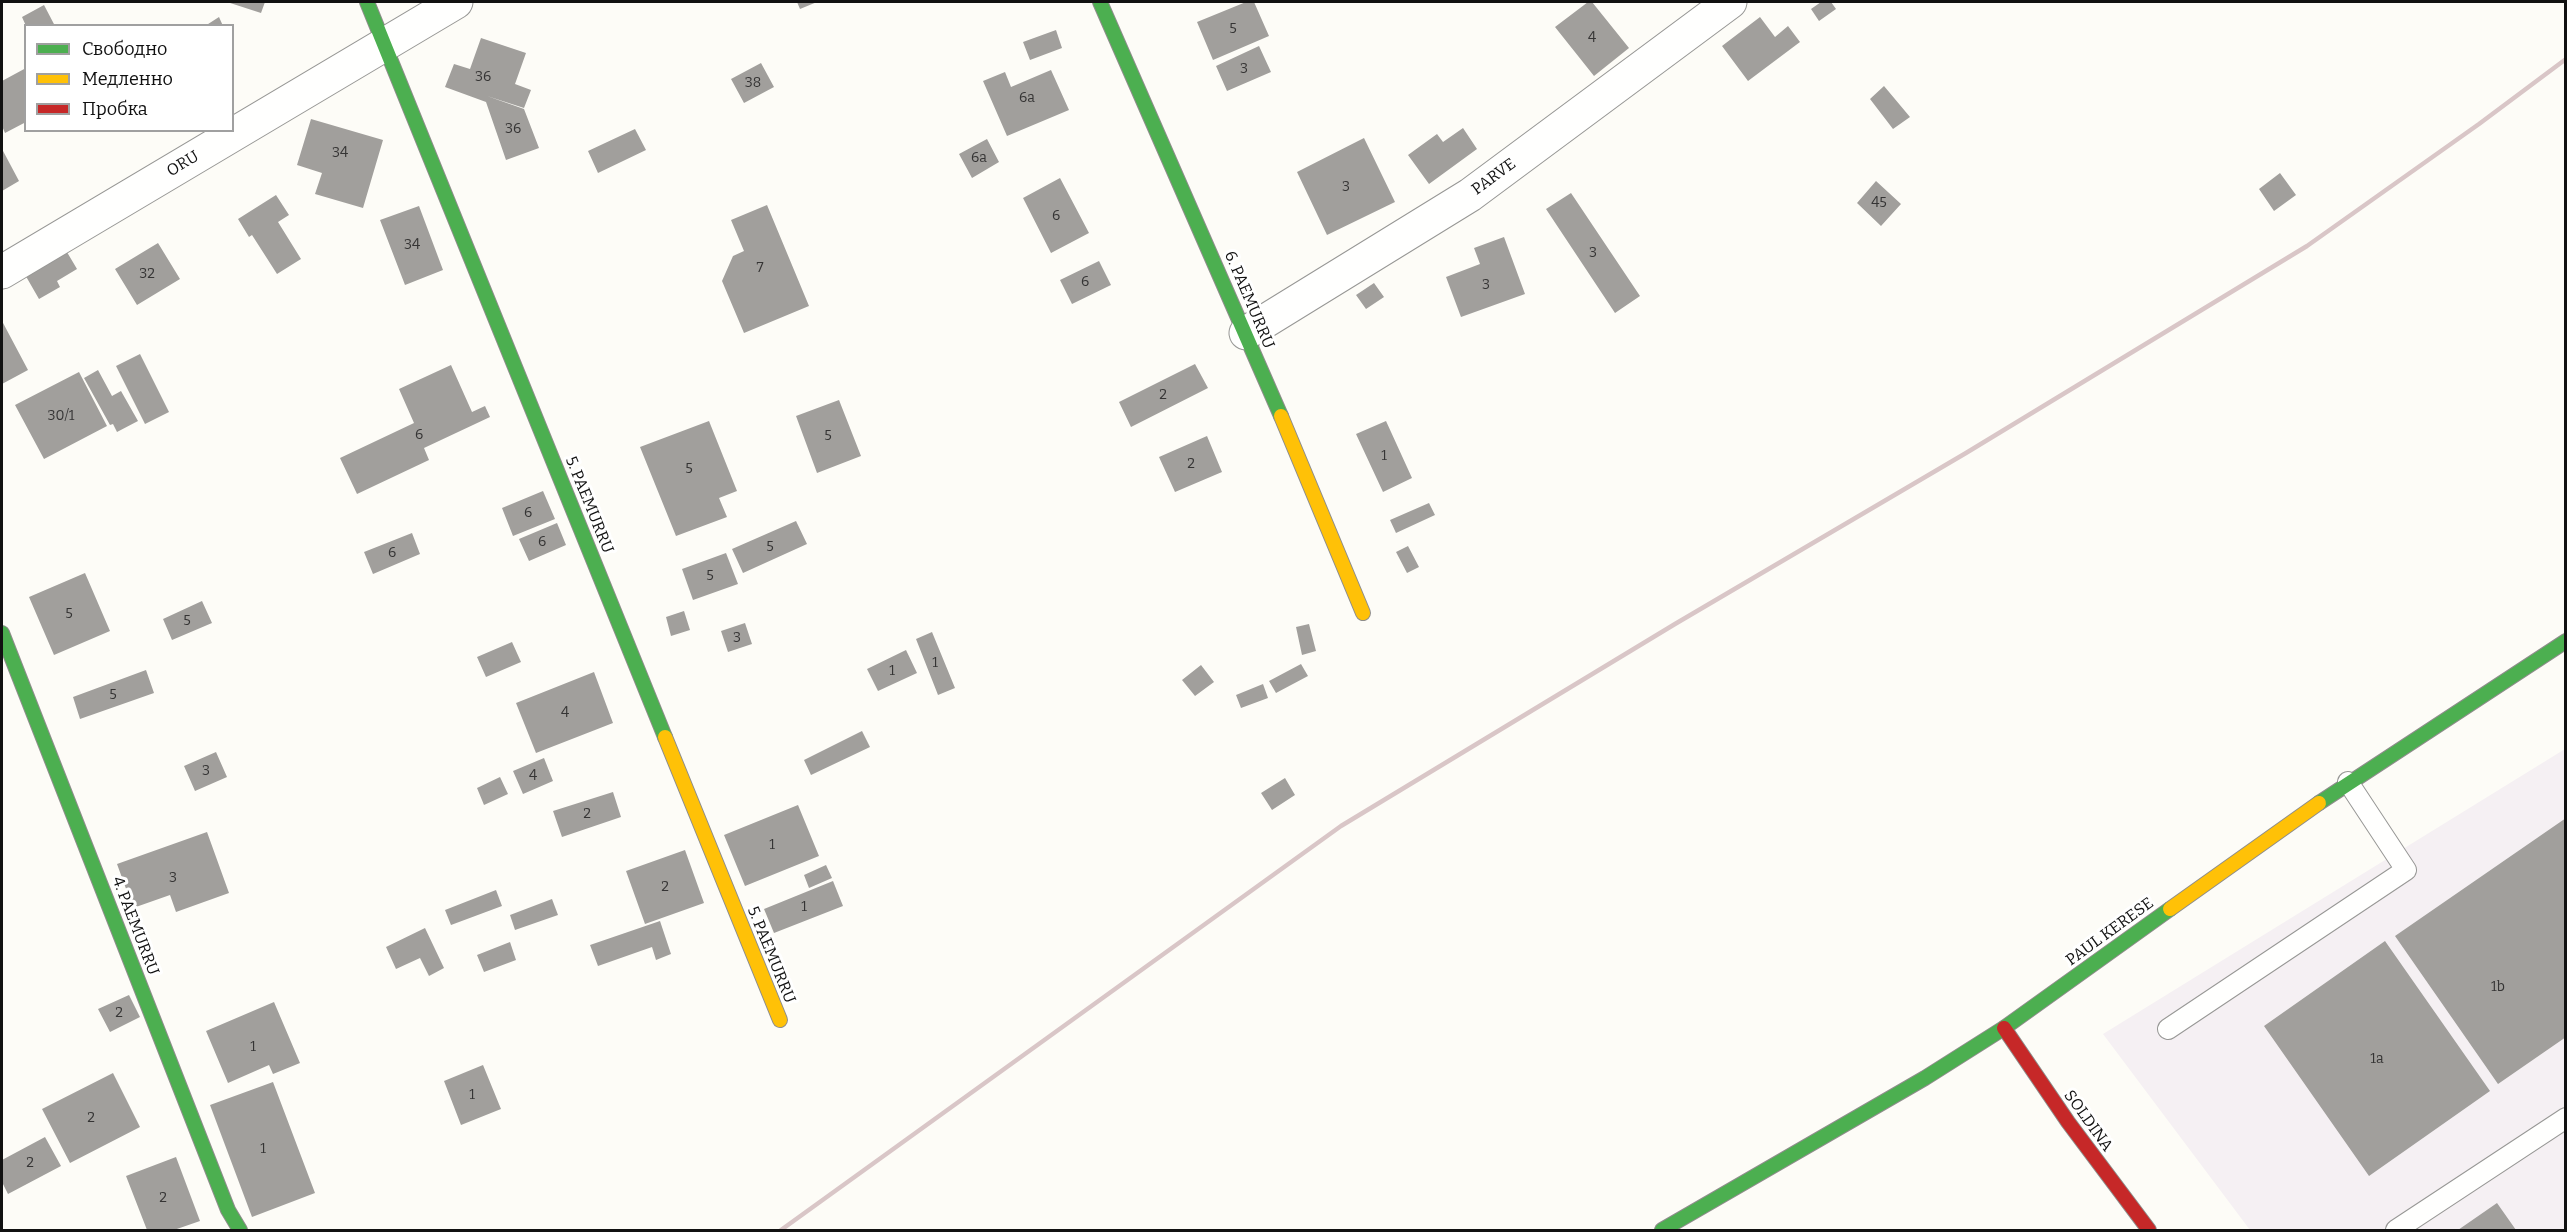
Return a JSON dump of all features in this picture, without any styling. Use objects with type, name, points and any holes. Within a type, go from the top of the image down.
[{"type":"main road","name":"5. PAEMURRU","points":[[367,2],[780,1020]]},
{"type":"main road","name":"6. PAEMURRU","points":[[1100,2],[1246,333],[1364,613]]},
{"type":"main road","name":"4. PAEMURRU","points":[[2,633],[228,1210],[240,1230]]},
{"type":"main road","name":"PAUL KERESE","points":[[1662,1230],[1925,1078],[2004,1028],[2348,782],[2565,641]]},
{"type":"main road","name":"SOLDINA","points":[[2004,1028],[2068,1122],[2149,1230]]},
{"type":"street","name":"ORU","points":[[2,272],[456,2]]},
{"type":"street","name":"PARVE","points":[[1246,333],[1470,195],[1730,2]]},
{"type":"lane","points":[[2168,1029],[2406,870],[2348,782]]},
{"type":"lane","points":[[2396,1230],[2565,1119]]},
{"type":"shaded area","points":[[2565,749],[2565,1230],[2250,1230],[2103,1034]]},
{"type":"building","points":[[227,2],[265,2],[261,13]]},
{"type":"building","points":[[797,2],[817,2],[800,9]]},
{"type":"building","points":[[1246,2],[1254,2],[1269,36],[1213,60],[1197,22]]},
{"type":"building","points":[[1588,2],[1592,2],[1629,48],[1594,76],[1555,27]]},
{"type":"building","points":[[1821,2],[1831,2],[1836,9],[1819,21],[1811,9]]},
{"type":"building","points":[[44,5],[54,24],[25,24],[22,17]]},
{"type":"building","points":[[219,17],[222,24],[208,24]]},
{"type":"building","points":[[1760,17],[1775,37],[1788,26],[1800,42],[1748,81],[1722,46]]},
{"type":"building","points":[[1056,30],[1062,48],[1030,60],[1023,42]]},
{"type":"building","points":[[481,38],[526,53],[515,84],[531,90],[524,108],[487,96],[524,109],[539,148],[506,160],[486,102],[445,87],[454,64],[470,69]]},
{"type":"building","points":[[1259,46],[1271,72],[1227,91],[1216,66]]},
{"type":"building","points":[[761,63],[774,87],[744,103],[731,79]]},
{"type":"building","points":[[24,69],[24,123],[5,133],[2,126],[2,81]]},
{"type":"building","points":[[1051,70],[1069,110],[1007,136],[983,81],[1005,72],[1011,87]]},
{"type":"building","points":[[1884,86],[1910,117],[1893,129],[1870,99]]},
{"type":"building","points":[[311,119],[383,140],[363,208],[315,194],[322,173],[297,165]]},
{"type":"building","points":[[1463,128],[1477,149],[1429,184],[1408,155],[1437,134],[1443,142]]},
{"type":"building","points":[[635,129],[646,150],[598,173],[588,151]]},
{"type":"building","points":[[1364,138],[1395,202],[1327,235],[1297,172]]},
{"type":"building","points":[[987,139],[999,162],[972,178],[959,154]]},
{"type":"building","points":[[2,149],[19,181],[2,191]]},
{"type":"building","points":[[2280,173],[2296,195],[2274,211],[2259,189]]},
{"type":"building","points":[[1060,178],[1089,233],[1051,253],[1023,198]]},
{"type":"building","points":[[1876,181],[1901,204],[1881,226],[1857,203]]},
{"type":"building","points":[[1571,193],[1640,296],[1615,313],[1546,209]]},
{"type":"building","points":[[276,195],[289,215],[278,222],[301,259],[277,274],[252,235],[249,237],[238,219]]},
{"type":"building","points":[[767,205],[809,306],[744,333],[722,281],[733,256],[744,251],[731,220]]},
{"type":"building","points":[[419,206],[443,270],[405,285],[380,220]]},
{"type":"building","points":[[1504,237],[1525,294],[1461,317],[1446,277],[1480,264],[1474,248]]},
{"type":"building","points":[[61,242],[77,269],[57,281],[60,287],[39,299],[20,266]]},
{"type":"building","points":[[158,243],[180,279],[137,305],[115,269]]},
{"type":"building","points":[[1099,261],[1111,285],[1072,304],[1060,280]]},
{"type":"building","points":[[1374,283],[1384,297],[1366,309],[1356,295]]},
{"type":"building","points":[[2,321],[28,370],[2,384]]},
{"type":"building","points":[[140,354],[169,412],[145,424],[116,366]]},
{"type":"building","points":[[1195,364],[1208,388],[1131,427],[1119,402]]},
{"type":"building","points":[[451,365],[472,412],[485,406],[490,417],[424,448],[429,460],[357,494],[340,458],[414,423],[399,389]]},
{"type":"building","points":[[98,370],[112,396],[121,391],[138,421],[117,432],[113,424],[110,425],[84,378]]},
{"type":"building","points":[[79,372],[107,426],[44,459],[15,405]]},
{"type":"building","points":[[839,400],[861,456],[817,473],[796,416]]},
{"type":"building","points":[[709,421],[737,491],[719,498],[727,517],[676,536],[640,447]]},
{"type":"building","points":[[1386,421],[1412,478],[1383,492],[1356,434]]},
{"type":"building","points":[[1207,436],[1222,472],[1175,492],[1159,457]]},
{"type":"building","points":[[543,491],[555,519],[513,536],[502,508]]},
{"type":"building","points":[[1429,503],[1435,515],[1396,533],[1390,520]]},
{"type":"building","points":[[796,521],[807,544],[743,573],[732,549]]},
{"type":"building","points":[[557,523],[566,545],[529,561],[519,539]]},
{"type":"building","points":[[412,533],[420,554],[373,574],[364,552]]},
{"type":"building","points":[[1408,546],[1419,567],[1407,573],[1396,552]]},
{"type":"building","points":[[726,553],[738,584],[693,600],[682,569]]},
{"type":"building","points":[[85,573],[110,631],[54,655],[29,597]]},
{"type":"building","points":[[202,601],[212,623],[172,640],[163,619]]},
{"type":"building","points":[[684,611],[690,630],[671,636],[666,617]]},
{"type":"building","points":[[745,623],[752,644],[728,652],[721,631]]},
{"type":"building","points":[[1309,624],[1316,651],[1302,655],[1296,627]]},
{"type":"building","points":[[932,632],[955,688],[938,695],[916,639]]},
{"type":"building","points":[[512,642],[521,662],[486,677],[477,657]]},
{"type":"building","points":[[906,650],[917,673],[878,691],[867,669]]},
{"type":"building","points":[[1301,664],[1308,676],[1276,693],[1269,681]]},
{"type":"building","points":[[1201,665],[1214,682],[1195,696],[1182,680]]},
{"type":"building","points":[[146,670],[154,693],[80,719],[73,697]]},
{"type":"building","points":[[594,672],[613,723],[536,753],[516,703]]},
{"type":"building","points":[[1263,684],[1268,698],[1241,708],[1236,695]]},
{"type":"building","points":[[862,731],[870,747],[811,775],[804,760]]},
{"type":"building","points":[[216,752],[227,777],[195,791],[184,766]]},
{"type":"building","points":[[544,758],[553,781],[523,794],[513,771]]},
{"type":"building","points":[[500,777],[508,794],[484,805],[477,788]]},
{"type":"building","points":[[1285,778],[1295,795],[1272,810],[1261,793]]},
{"type":"building","points":[[613,792],[621,817],[562,837],[553,811]]},
{"type":"building","points":[[798,805],[819,856],[745,886],[724,835]]},
{"type":"building","points":[[2566,818],[2566,1037],[2498,1084],[2395,936]]},
{"type":"building","points":[[207,832],[229,893],[176,912],[170,895],[133,908],[117,864]]},
{"type":"building","points":[[685,850],[704,903],[645,924],[626,871]]},
{"type":"building","points":[[826,865],[832,878],[809,888],[804,875]]},
{"type":"building","points":[[833,881],[843,906],[774,933],[764,909]]},
{"type":"building","points":[[496,890],[502,906],[451,925],[445,910]]},
{"type":"building","points":[[552,899],[558,915],[515,930],[510,915]]},
{"type":"building","points":[[660,921],[671,954],[656,960],[652,947],[598,966],[590,945]]},
{"type":"building","points":[[425,928],[444,968],[429,976],[420,958],[396,969],[386,947]]},
{"type":"building","points":[[2385,941],[2490,1091],[2369,1176],[2264,1026]]},
{"type":"building","points":[[510,942],[516,960],[484,972],[477,955]]},
{"type":"building","points":[[129,995],[140,1017],[110,1032],[98,1009]]},
{"type":"building","points":[[274,1002],[300,1063],[273,1074],[269,1065],[228,1083],[206,1031]]},
{"type":"building","points":[[483,1065],[501,1109],[461,1125],[444,1081]]},
{"type":"building","points":[[113,1073],[140,1127],[70,1163],[42,1109]]},
{"type":"building","points":[[273,1082],[315,1193],[252,1217],[210,1105]]},
{"type":"building","points":[[45,1137],[61,1166],[8,1194],[2,1182],[2,1160]]},
{"type":"building","points":[[176,1157],[200,1221],[174,1230],[147,1230],[126,1176]]},
{"type":"building","points":[[2497,1203],[2516,1230],[2458,1230]]},
{"type":"railway","points":[[781,1230],[1341,826],[1675,624],[1966,453],[2307,246],[2566,59]]},
{"type":"traffic: fast","points":[[367,2],[665,737]]},
{"type":"traffic: fast","points":[[1100,2],[1281,416]]},
{"type":"traffic: fast","points":[[2,633],[228,1210],[240,1230]]},
{"type":"traffic: fast","points":[[2319,803],[2566,641]]},
{"type":"traffic: fast","points":[[1662,1230],[1925,1078],[2004,1028],[2170,909]]},
{"type":"traffic: slow","points":[[1281,416],[1363,613]]},
{"type":"traffic: slow","points":[[665,737],[780,1020]]},
{"type":"traffic: slow","points":[[2170,909],[2319,803]]},
{"type":"traffic: jam","points":[[2004,1028],[2068,1122],[2149,1230]]}]
